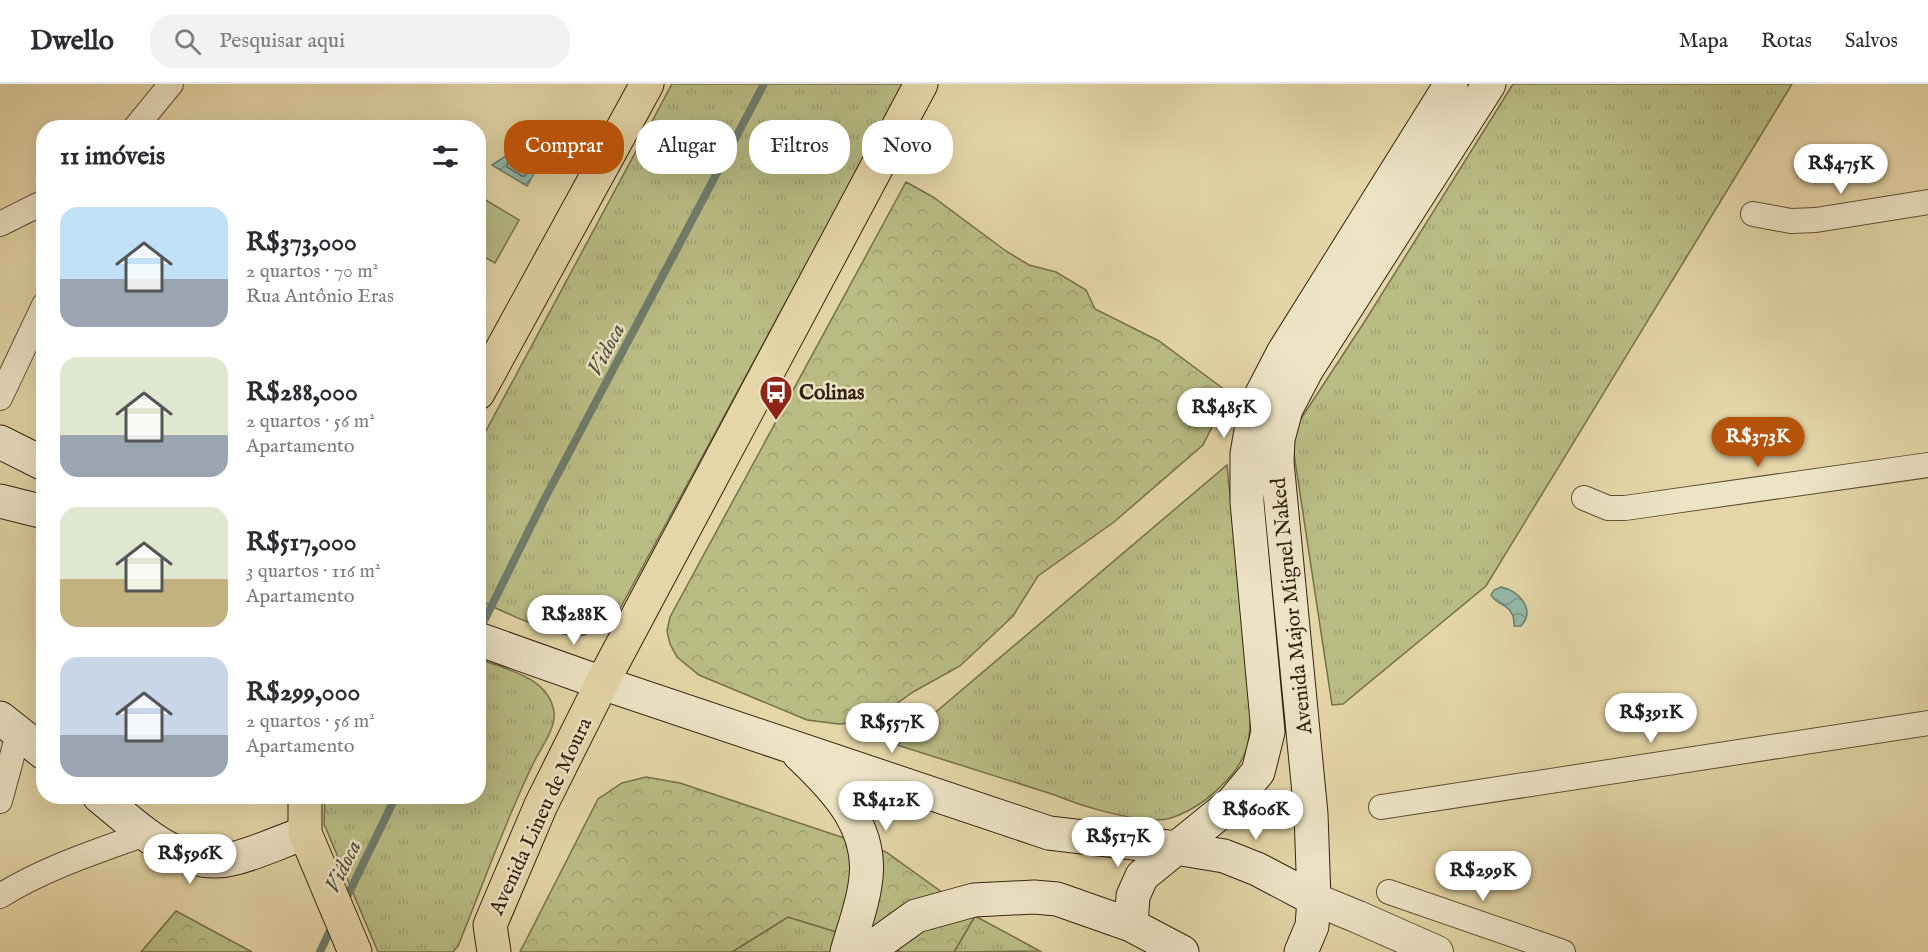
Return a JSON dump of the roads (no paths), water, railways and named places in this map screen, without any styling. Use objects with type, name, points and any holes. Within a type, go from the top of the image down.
[{"type":"main road","points":[[486,378],[647,84]]},
{"type":"main road","name":"Avenida Lineu de Moura","points":[[471,952],[492,939],[541,805],[602,683],[921,84]]},
{"type":"main road","name":"Avenida Major Miguel Naked","points":[[1131,925],[1133,896],[1142,876],[1232,803],[1258,772],[1268,732],[1247,502],[1247,454],[1255,407],[1282,353],[1451,84]]},
{"type":"main road","name":"Avenida Major Miguel Naked","points":[[1301,952],[1312,926],[1314,899],[1311,814],[1277,462],[1278,439],[1286,409],[1307,369],[1489,84]]},
{"type":"main road","points":[[0,442],[36,460]]},
{"type":"main road","points":[[0,501],[36,510]]},
{"type":"main road","points":[[486,642],[1049,833],[1224,856],[1257,868],[1314,899]]},
{"type":"main road","points":[[9,726],[36,747]]},
{"type":"main road","points":[[792,747],[831,785],[860,828],[867,865],[866,884],[847,952]]},
{"type":"main road","points":[[109,804],[145,834],[171,852],[186,858],[203,861],[235,858],[308,841]]},
{"type":"main road","points":[[306,804],[308,841],[355,952]]},
{"type":"main road","points":[[866,952],[916,916],[974,900],[1034,897],[1057,899],[1131,925],[1182,952]]},
{"type":"street","points":[[142,120],[171,84]]},
{"type":"street","points":[[1753,214],[1791,221],[1816,220],[1928,202]]},
{"type":"street","points":[[0,224],[36,206]]},
{"type":"street","points":[[0,398],[36,322]]},
{"type":"street","points":[[1584,498],[1608,508],[1625,508],[1928,465]]},
{"type":"street","points":[[1381,807],[1928,723]]},
{"type":"street","points":[[0,801],[9,726]]},
{"type":"street","points":[[0,896],[53,868],[145,834]]},
{"type":"street","points":[[1389,892],[1563,952]]},
{"type":"street","points":[[1314,899],[1437,952]]},
{"type":"water","points":[[504,157],[504,172],[492,165]]},
{"type":"water","points":[[507,174],[534,174],[527,186]]},
{"type":"water","points":[[1501,587],[1519,596],[1526,607],[1527,614],[1521,626],[1514,626],[1511,612],[1491,595],[1494,590]]},
{"type":"waterway","name":"Vidoca","points":[[486,617],[544,500],[764,84]]},
{"type":"waterway","name":"Vidoca","points":[[344,903],[392,804]]},
{"type":"waterway","name":"Vidoca","points":[[320,952],[333,924]]},
{"type":"place","name":"Colinas","points":[[776,421]]}]
